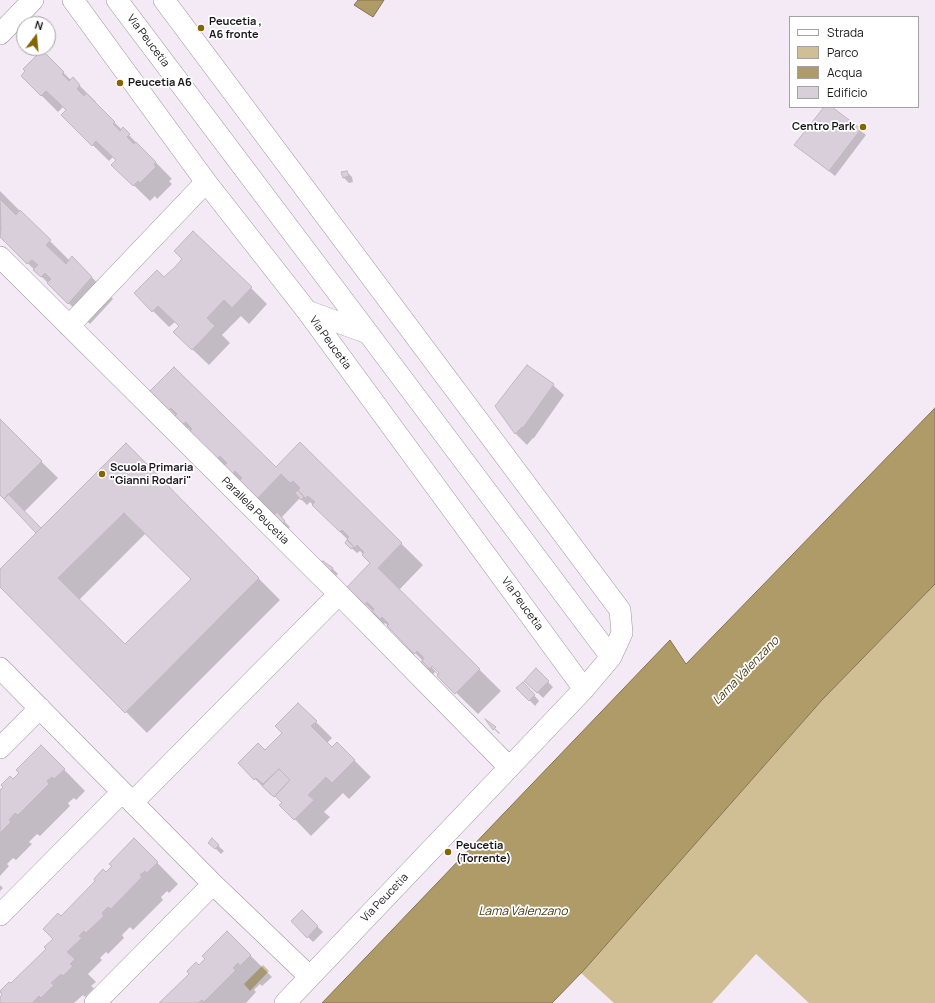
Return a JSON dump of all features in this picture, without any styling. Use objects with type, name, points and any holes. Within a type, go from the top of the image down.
[{"type":"street","points":[[0,34],[33,0]]},
{"type":"street","name":"Via Peucetia","points":[[73,0],[206,182],[307,311],[584,689]]},
{"type":"street","name":"Via Peucetia","points":[[117,0],[610,657]]},
{"type":"street","name":"Via Peucetia","points":[[164,0],[620,610],[622,633],[610,657],[584,689],[285,1003]]},
{"type":"street","points":[[69,326],[206,182]]},
{"type":"street","name":"Parallela Peucetia","points":[[0,257],[339,594],[509,767]]},
{"type":"street","points":[[307,311],[368,333]]},
{"type":"street","points":[[0,915],[128,797],[339,594]]},
{"type":"street","points":[[0,668],[213,884],[310,977]]},
{"type":"street","points":[[0,748],[40,708]]},
{"type":"street","points":[[95,1003],[213,884]]},
{"type":"green space","points":[[935,584],[935,1003],[809,1003],[756,954],[712,1003],[614,1003],[581,973],[822,700]]},
{"type":"green space","points":[[263,965],[269,971],[250,991],[244,984]]},
{"type":"water","points":[[358,0],[384,0],[373,17],[354,5]]},
{"type":"water","name":"Lama Valenzano","points":[[935,408],[935,584],[822,700],[584,970],[552,1003],[322,1003],[670,640],[686,664]]},
{"type":"building","points":[[36,56],[48,56],[64,72],[62,74],[69,81],[73,77],[80,85],[77,89],[84,96],[86,93],[115,122],[113,124],[120,131],[123,127],[130,134],[127,137],[134,144],[136,142],[156,162],[154,164],[156,167],[140,183],[138,181],[133,186],[111,165],[116,160],[96,141],[92,146],[61,115],[66,110],[59,103],[46,91],[41,96],[21,76],[25,71],[23,69]]},
{"type":"building","points":[[823,108],[833,108],[861,129],[829,171],[794,145]]},
{"type":"building","points":[[347,171],[349,176],[343,178],[341,172]]},
{"type":"building","points":[[0,199],[16,215],[20,210],[51,240],[46,245],[66,264],[72,256],[92,277],[68,304],[47,283],[51,279],[45,273],[41,277],[33,270],[38,265],[32,260],[27,264],[0,237]]},
{"type":"building","points":[[193,231],[252,287],[232,308],[224,300],[207,318],[215,326],[192,350],[173,332],[179,326],[158,306],[152,312],[134,293],[157,270],[164,277],[175,267],[182,259],[174,251]]},
{"type":"building","points":[[527,365],[554,384],[523,428],[522,427],[515,434],[495,406]]},
{"type":"building","points":[[174,367],[276,467],[300,442],[402,543],[378,568],[480,669],[455,694],[437,676],[439,673],[432,666],[430,669],[422,661],[424,658],[417,651],[414,654],[387,626],[389,624],[382,617],[380,619],[372,611],[374,609],[367,602],[365,605],[347,587],[370,563],[362,555],[364,552],[357,545],[355,548],[347,539],[349,537],[342,530],[340,532],[312,505],[315,502],[308,496],[305,498],[298,490],[300,488],[293,481],[290,483],[281,474],[257,499],[239,481],[242,478],[235,471],[232,474],[224,466],[227,463],[220,456],[217,459],[190,431],[192,429],[186,422],[183,424],[175,416],[177,414],[171,408],[169,410],[150,391]]},
{"type":"building","points":[[0,419],[42,461],[4,499],[0,495]]},
{"type":"building","points":[[126,443],[259,578],[125,713],[0,587],[0,569]],"holes":[[[124,513],[191,579],[125,644],[58,578]]]},
{"type":"building","points":[[298,490],[304,497],[301,500],[295,493]]},
{"type":"building","points":[[8,494],[41,528],[36,533],[4,499]]},
{"type":"building","points":[[277,512],[285,521],[282,524],[273,516]]},
{"type":"building","points":[[347,540],[354,547],[351,549],[345,543]]},
{"type":"building","points":[[323,561],[333,568],[330,572],[321,563]]},
{"type":"building","points":[[422,661],[429,668],[426,671],[420,664]]},
{"type":"building","points":[[536,668],[549,681],[537,693],[524,681]]},
{"type":"building","points":[[523,682],[535,695],[529,701],[516,688]]},
{"type":"building","points":[[298,703],[317,721],[311,726],[332,747],[337,742],[355,760],[332,783],[326,777],[308,795],[314,800],[294,820],[279,805],[282,803],[275,796],[290,780],[279,769],[263,784],[256,778],[254,780],[238,763],[258,743],[265,750],[282,733],[275,726]]},
{"type":"building","points":[[485,719],[496,727],[493,730]]},
{"type":"building","points":[[41,745],[65,769],[54,779],[52,777],[47,781],[49,784],[18,815],[15,813],[9,820],[11,822],[0,833],[0,790],[3,787],[1,785],[10,776],[13,779],[19,773],[16,770]]},
{"type":"building","points":[[279,769],[290,780],[274,797],[262,786]]},
{"type":"building","points":[[134,838],[158,862],[147,873],[145,871],[140,875],[142,877],[111,909],[108,907],[102,913],[104,916],[86,933],[84,931],[79,936],[82,938],[67,952],[75,959],[70,964],[73,966],[63,976],[61,974],[51,983],[54,985],[41,998],[39,996],[32,1003],[0,1003],[0,997],[2,995],[0,991],[9,982],[11,983],[46,949],[44,947],[53,939],[43,929],[58,913],[61,916],[95,881],[94,879],[103,869],[106,872],[112,866],[109,864]]},
{"type":"building","points":[[212,838],[219,845],[215,849],[208,843]]},
{"type":"building","points":[[302,910],[318,926],[307,938],[291,921]]},
{"type":"building","points":[[227,931],[251,955],[240,966],[238,963],[233,968],[236,970],[204,1002],[202,1000],[198,1003],[159,1003],[189,974],[187,971],[196,962],[199,965],[205,959],[202,956]]},
{"type":"place","name":"Peucetia , A6 fronte","points":[[201,28]]},
{"type":"place","name":"Peucetia A6","points":[[120,83]]},
{"type":"place","name":"Centro Park","points":[[863,127]]},
{"type":"place","name":"Scuola Primaria \"Gianni Rodari\"","points":[[102,474]]},
{"type":"place","name":"Peucetia (Torrente)","points":[[448,852]]}]
